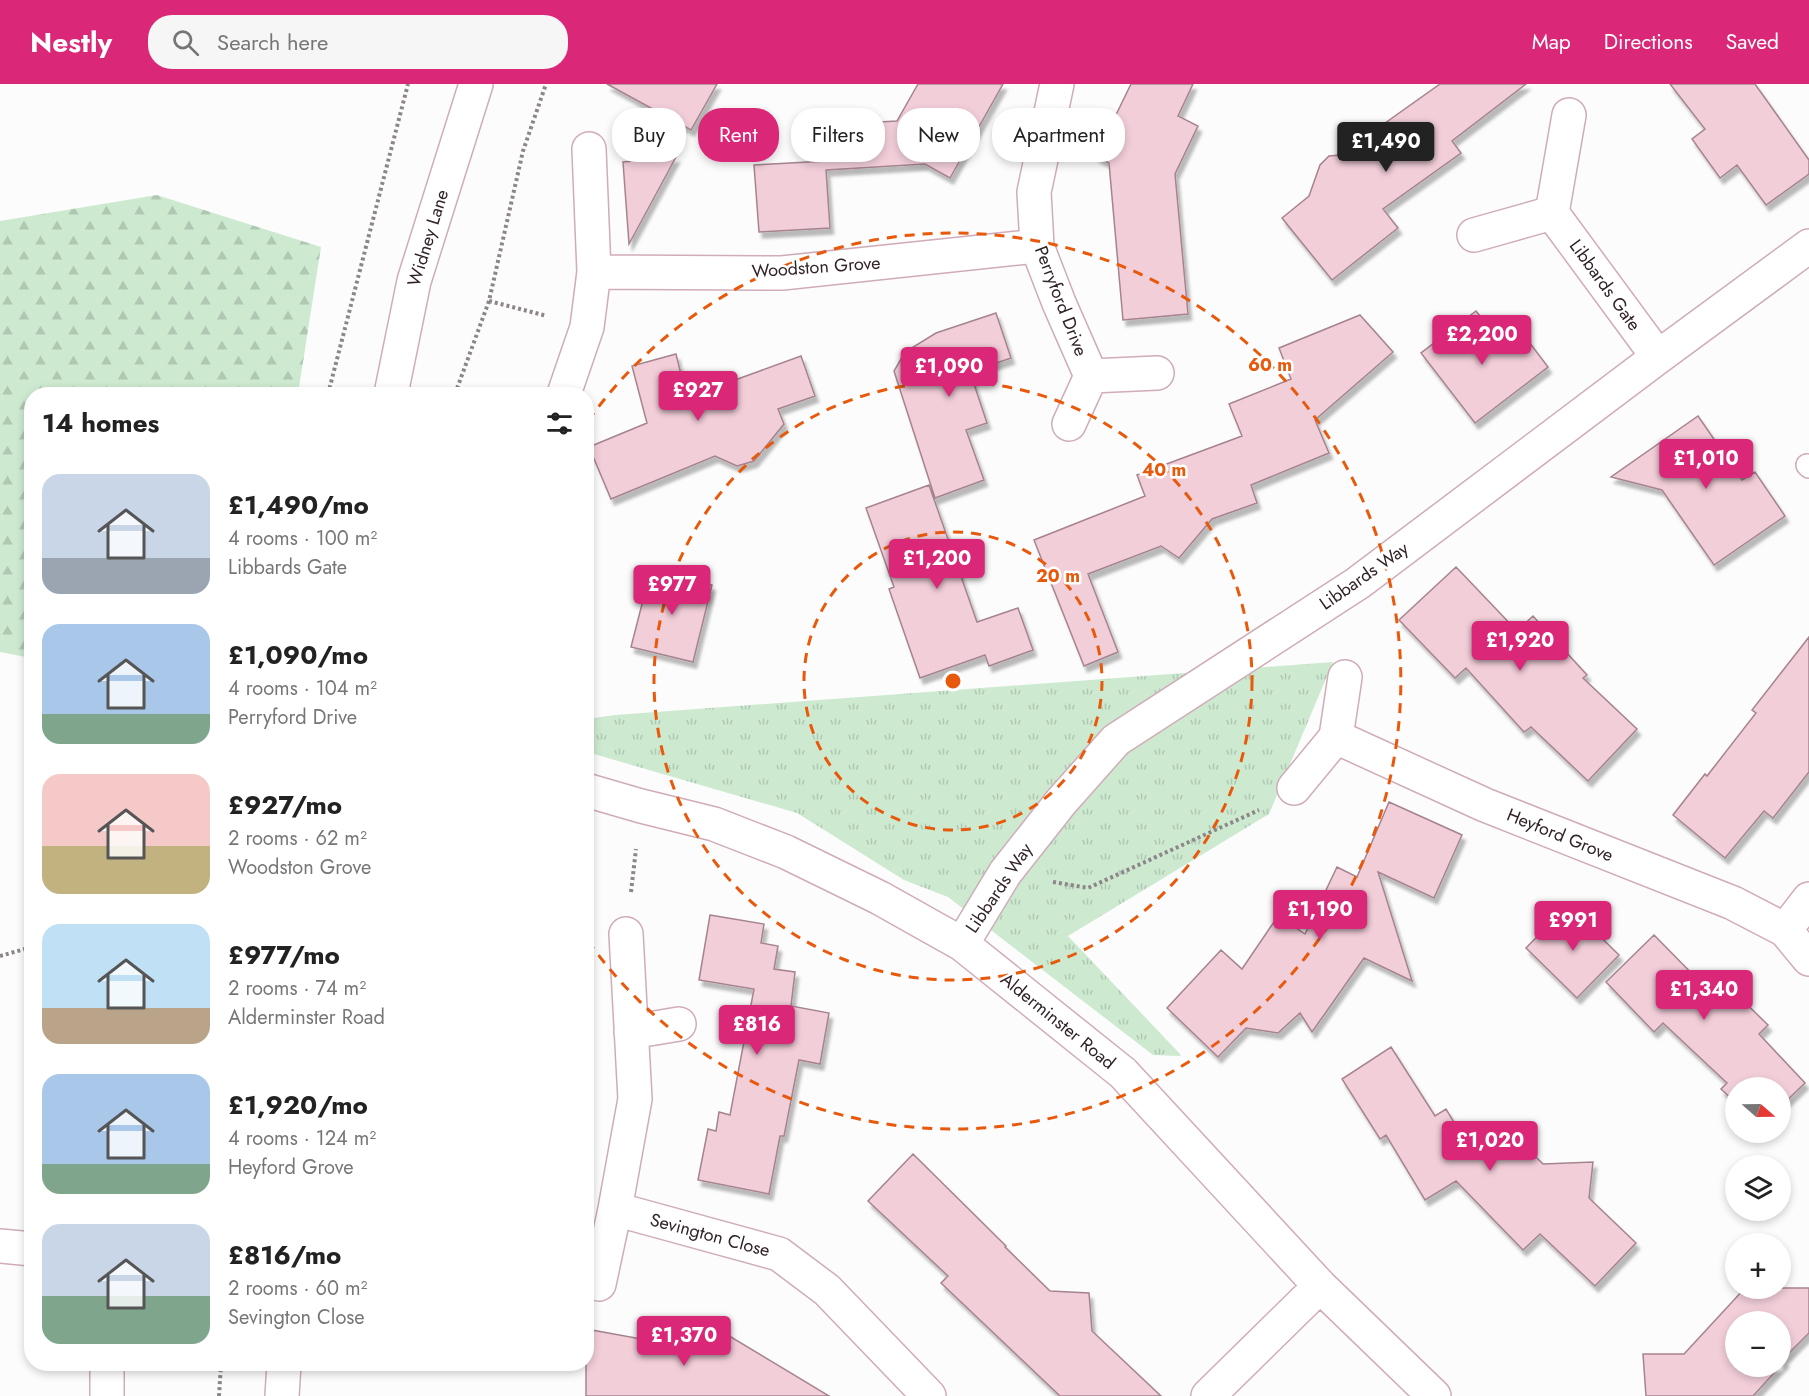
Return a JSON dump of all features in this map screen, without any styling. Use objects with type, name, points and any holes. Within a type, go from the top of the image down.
[{"type":"street","name":"Widney Lane","points":[[392,387],[414,281],[476,84]]},
{"type":"street","name":"Perryford Drive","points":[[1058,84],[1034,192],[1037,246],[1091,376],[1069,424]]},
{"type":"street","points":[[1474,236],[1552,213],[1569,115]]},
{"type":"street","points":[[566,387],[587,327],[594,272],[589,149]]},
{"type":"street","name":"Libbards Gate","points":[[1552,213],[1658,357]]},
{"type":"street","name":"Woodston Grove","points":[[594,272],[782,273],[1037,246]]},
{"type":"street","name":"Libbards Way","points":[[962,944],[1005,873],[1061,802],[1116,740],[1358,583],[1809,246]]},
{"type":"street","name":"Perryford Drive","points":[[1091,376],[1157,373]]},
{"type":"street","points":[[1293,788],[1336,737],[1345,677]]},
{"type":"street","name":"Heyford Grove","points":[[1336,737],[1485,805],[1733,903],[1785,930],[1809,960]]},
{"type":"street","name":"Alderminster Road","points":[[594,792],[714,824],[786,852],[880,898],[962,944],[1123,1073],[1320,1286],[1434,1396]]},
{"type":"street","points":[[1785,930],[1809,899]]},
{"type":"street","points":[[599,1284],[635,1099],[626,934]]},
{"type":"street","points":[[631,1032],[679,1024]]},
{"type":"street","name":"Sevington Close","points":[[615,1209],[779,1254],[827,1290],[929,1396]]},
{"type":"street","points":[[0,1246],[24,1248]]},
{"type":"street","points":[[1208,1396],[1320,1286]]},
{"type":"street","points":[[107,1371],[107,1396]]},
{"type":"street","points":[[282,1396],[284,1371]]},
{"type":"path","points":[[330,387],[408,84]]},
{"type":"path","points":[[458,387],[489,301],[523,151],[546,84]]},
{"type":"path","points":[[489,301],[587,327]]},
{"type":"path","points":[[1005,873],[1088,888],[1274,802],[1293,788]]},
{"type":"path","points":[[626,934],[641,806]]},
{"type":"path","points":[[0,956],[24,949]]},
{"type":"path","points":[[219,1396],[221,1371]]},
{"type":"green space","points":[[157,195],[321,247],[299,387],[24,387],[24,657],[0,652],[0,221]]},
{"type":"green space","points":[[1333,662],[1269,814],[1068,936],[1181,1055],[1179,1056],[1153,1055],[948,897],[904,880],[797,813],[594,754],[594,718]]},
{"type":"building","points":[[607,84],[717,84],[703,108],[698,108],[698,118],[691,130],[686,127],[686,108],[651,108]]},
{"type":"building","points":[[918,84],[1003,84],[980,125],[980,108],[904,108]]},
{"type":"building","points":[[1131,84],[1193,84],[1178,116],[1198,126],[1175,174],[1188,314],[1123,320],[1107,162],[1125,162],[1125,108],[1119,108]]},
{"type":"building","points":[[1440,84],[1526,84],[1452,141],[1461,153],[1383,209],[1398,228],[1332,280],[1282,218],[1309,196],[1320,165],[1329,156],[1340,155]]},
{"type":"building","points":[[1670,84],[1755,84],[1809,160],[1809,174],[1766,205],[1737,165],[1720,178],[1692,139],[1705,129]]},
{"type":"building","points":[[897,121],[897,162],[959,162],[950,178],[925,164],[826,170],[830,228],[759,232],[754,165],[885,162],[885,122]]},
{"type":"building","points":[[623,162],[673,162],[629,244]]},
{"type":"building","points":[[1476,311],[1505,348],[1523,334],[1548,367],[1475,423],[1421,353]]},
{"type":"building","points":[[996,313],[1011,358],[970,372],[987,423],[966,430],[984,480],[935,498],[894,371],[905,352],[936,333]]},
{"type":"building","points":[[1360,315],[1393,352],[1315,420],[1329,453],[1251,485],[1257,503],[1212,519],[1179,558],[1161,546],[1088,574],[1118,652],[1084,666],[1034,540],[1145,496],[1137,475],[1242,436],[1229,404],[1291,379],[1279,348]]},
{"type":"building","points":[[676,354],[684,387],[721,374],[724,384],[801,356],[815,396],[778,409],[784,424],[754,461],[737,466],[715,456],[611,499],[594,459],[594,445],[647,423],[632,366]]},
{"type":"building","points":[[1698,416],[1742,480],[1755,472],[1785,516],[1714,565],[1662,490],[1611,477]]},
{"type":"building","points":[[929,485],[977,622],[1018,608],[1033,650],[989,666],[985,655],[920,678],[889,589],[894,587],[866,508]]},
{"type":"building","points":[[1456,567],[1517,631],[1533,616],[1587,675],[1583,678],[1637,729],[1588,781],[1531,727],[1524,732],[1466,668],[1455,678],[1399,620]]},
{"type":"building","points":[[651,569],[712,585],[693,662],[631,647]]},
{"type":"building","points":[[1809,637],[1809,772],[1773,818],[1764,811],[1725,858],[1673,815],[1756,713],[1752,710]]},
{"type":"building","points":[[1389,802],[1462,835],[1434,898],[1378,872],[1412,981],[1364,958],[1312,1032],[1300,1013],[1278,1033],[1246,1028],[1218,1057],[1167,1008],[1221,950],[1242,969],[1278,916],[1305,934],[1337,867],[1357,877]]},
{"type":"building","points":[[1568,905],[1619,955],[1577,998],[1526,948]]},
{"type":"building","points":[[710,915],[764,924],[761,943],[778,946],[774,969],[795,972],[791,1006],[829,1013],[820,1064],[799,1060],[784,1136],[780,1136],[769,1194],[698,1180],[708,1129],[716,1131],[719,1112],[730,1115],[754,989],[699,980]]},
{"type":"building","points":[[1654,935],[1710,992],[1722,980],[1768,1025],[1759,1034],[1805,1083],[1791,1096],[1791,1077],[1725,1077],[1725,1081],[1663,1023],[1654,1032],[1606,982]]},
{"type":"building","points":[[1391,1047],[1435,1116],[1446,1109],[1458,1129],[1525,1146],[1543,1164],[1593,1162],[1589,1198],[1636,1243],[1595,1286],[1540,1234],[1523,1250],[1456,1181],[1425,1200],[1386,1135],[1380,1139],[1342,1079]]},
{"type":"building","points":[[913,1154],[1050,1291],[1089,1293],[1092,1331],[1161,1396],[1060,1396],[941,1283],[948,1276],[868,1201]]},
{"type":"building","points":[[1791,1288],[1809,1288],[1809,1333],[1791,1351],[1791,1311],[1725,1311],[1725,1377],[1770,1377],[1753,1396],[1646,1396],[1643,1354],[1684,1354],[1735,1299],[1791,1299]]},
{"type":"building","points":[[668,1320],[721,1331],[829,1396],[586,1396],[586,1371],[594,1371],[594,1330],[663,1343]]}]
